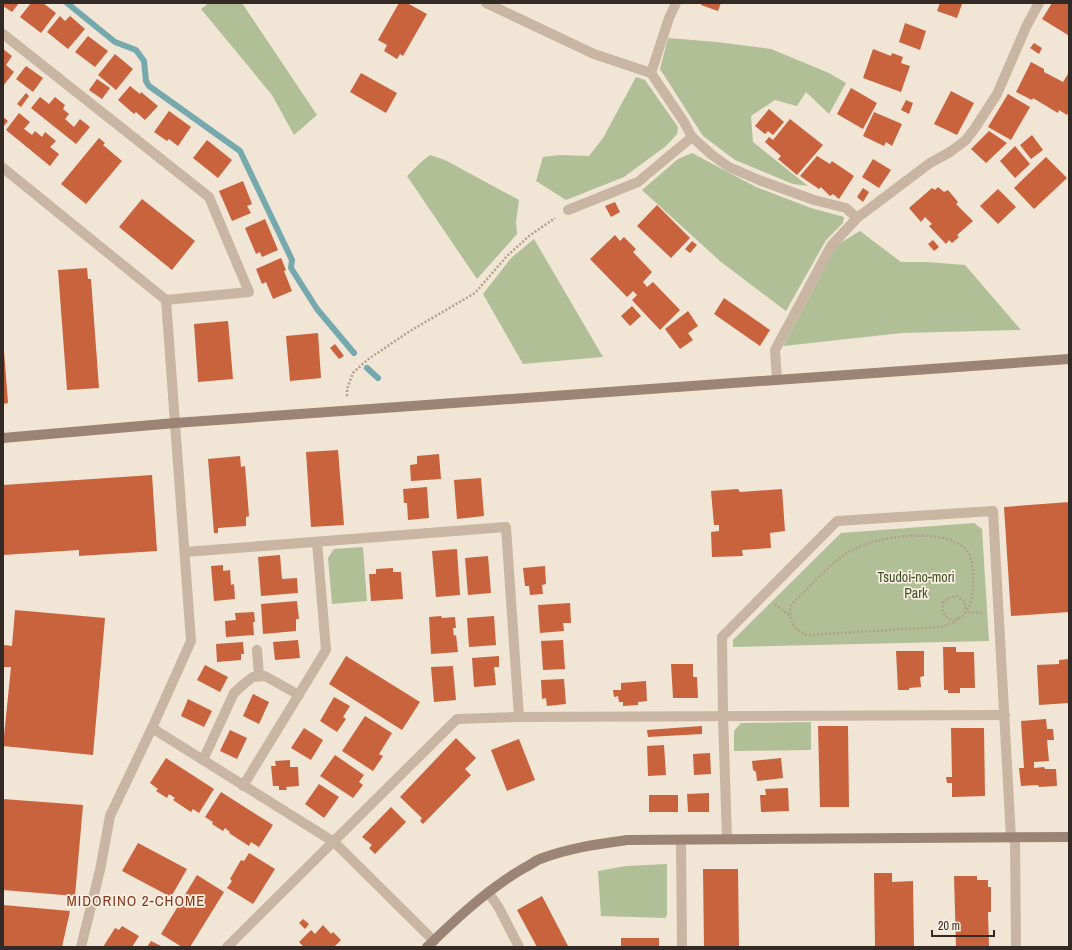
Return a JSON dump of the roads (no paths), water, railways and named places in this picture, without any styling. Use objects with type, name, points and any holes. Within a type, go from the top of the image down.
[{"type":"street","points":[[486,3],[594,54],[651,72],[684,122],[692,137],[712,155],[729,167],[759,180],[814,200],[846,208],[857,218]]},
{"type":"street","points":[[651,72],[669,18],[676,3]]},
{"type":"street","points":[[777,380],[775,350],[831,246],[857,218],[930,163],[950,152],[966,140],[997,94],[1027,25],[1040,3]]},
{"type":"street","points":[[3,34],[209,197],[249,292],[166,300],[3,168]]},
{"type":"street","points":[[568,210],[638,182],[692,137]]},
{"type":"street","points":[[81,947],[100,870],[110,816],[191,641],[166,300]]},
{"type":"street","points":[[3,438],[175,423],[1069,359]]},
{"type":"street","points":[[727,839],[722,637],[837,521],[992,511],[1013,838],[1016,947]]},
{"type":"street","points":[[185,552],[506,527],[519,717]]},
{"type":"street","points":[[243,786],[326,650],[317,542]]},
{"type":"street","points":[[257,650],[259,676]]},
{"type":"street","points":[[203,760],[234,693],[253,677],[265,676],[299,695]]},
{"type":"street","points":[[227,947],[457,719],[519,717],[1005,715]]},
{"type":"street","points":[[152,728],[334,842],[430,944],[488,892],[507,878],[540,859],[571,849],[627,840],[1069,837]]},
{"type":"street","points":[[681,840],[682,947]]},
{"type":"street","points":[[488,892],[499,908],[519,947]]},
{"type":"waterway","points":[[67,3],[115,42],[136,50],[144,61],[146,81],[149,86],[240,151],[292,260],[291,268],[317,309],[354,353]]},
{"type":"waterway","points":[[367,368],[378,378]]},
{"type":"district","name":"MIDORINO 2-CHOME","points":[[136,901]]},
{"type":"park label","name":"Tsudoi-no-mori Park","points":[[916,586]]}]
